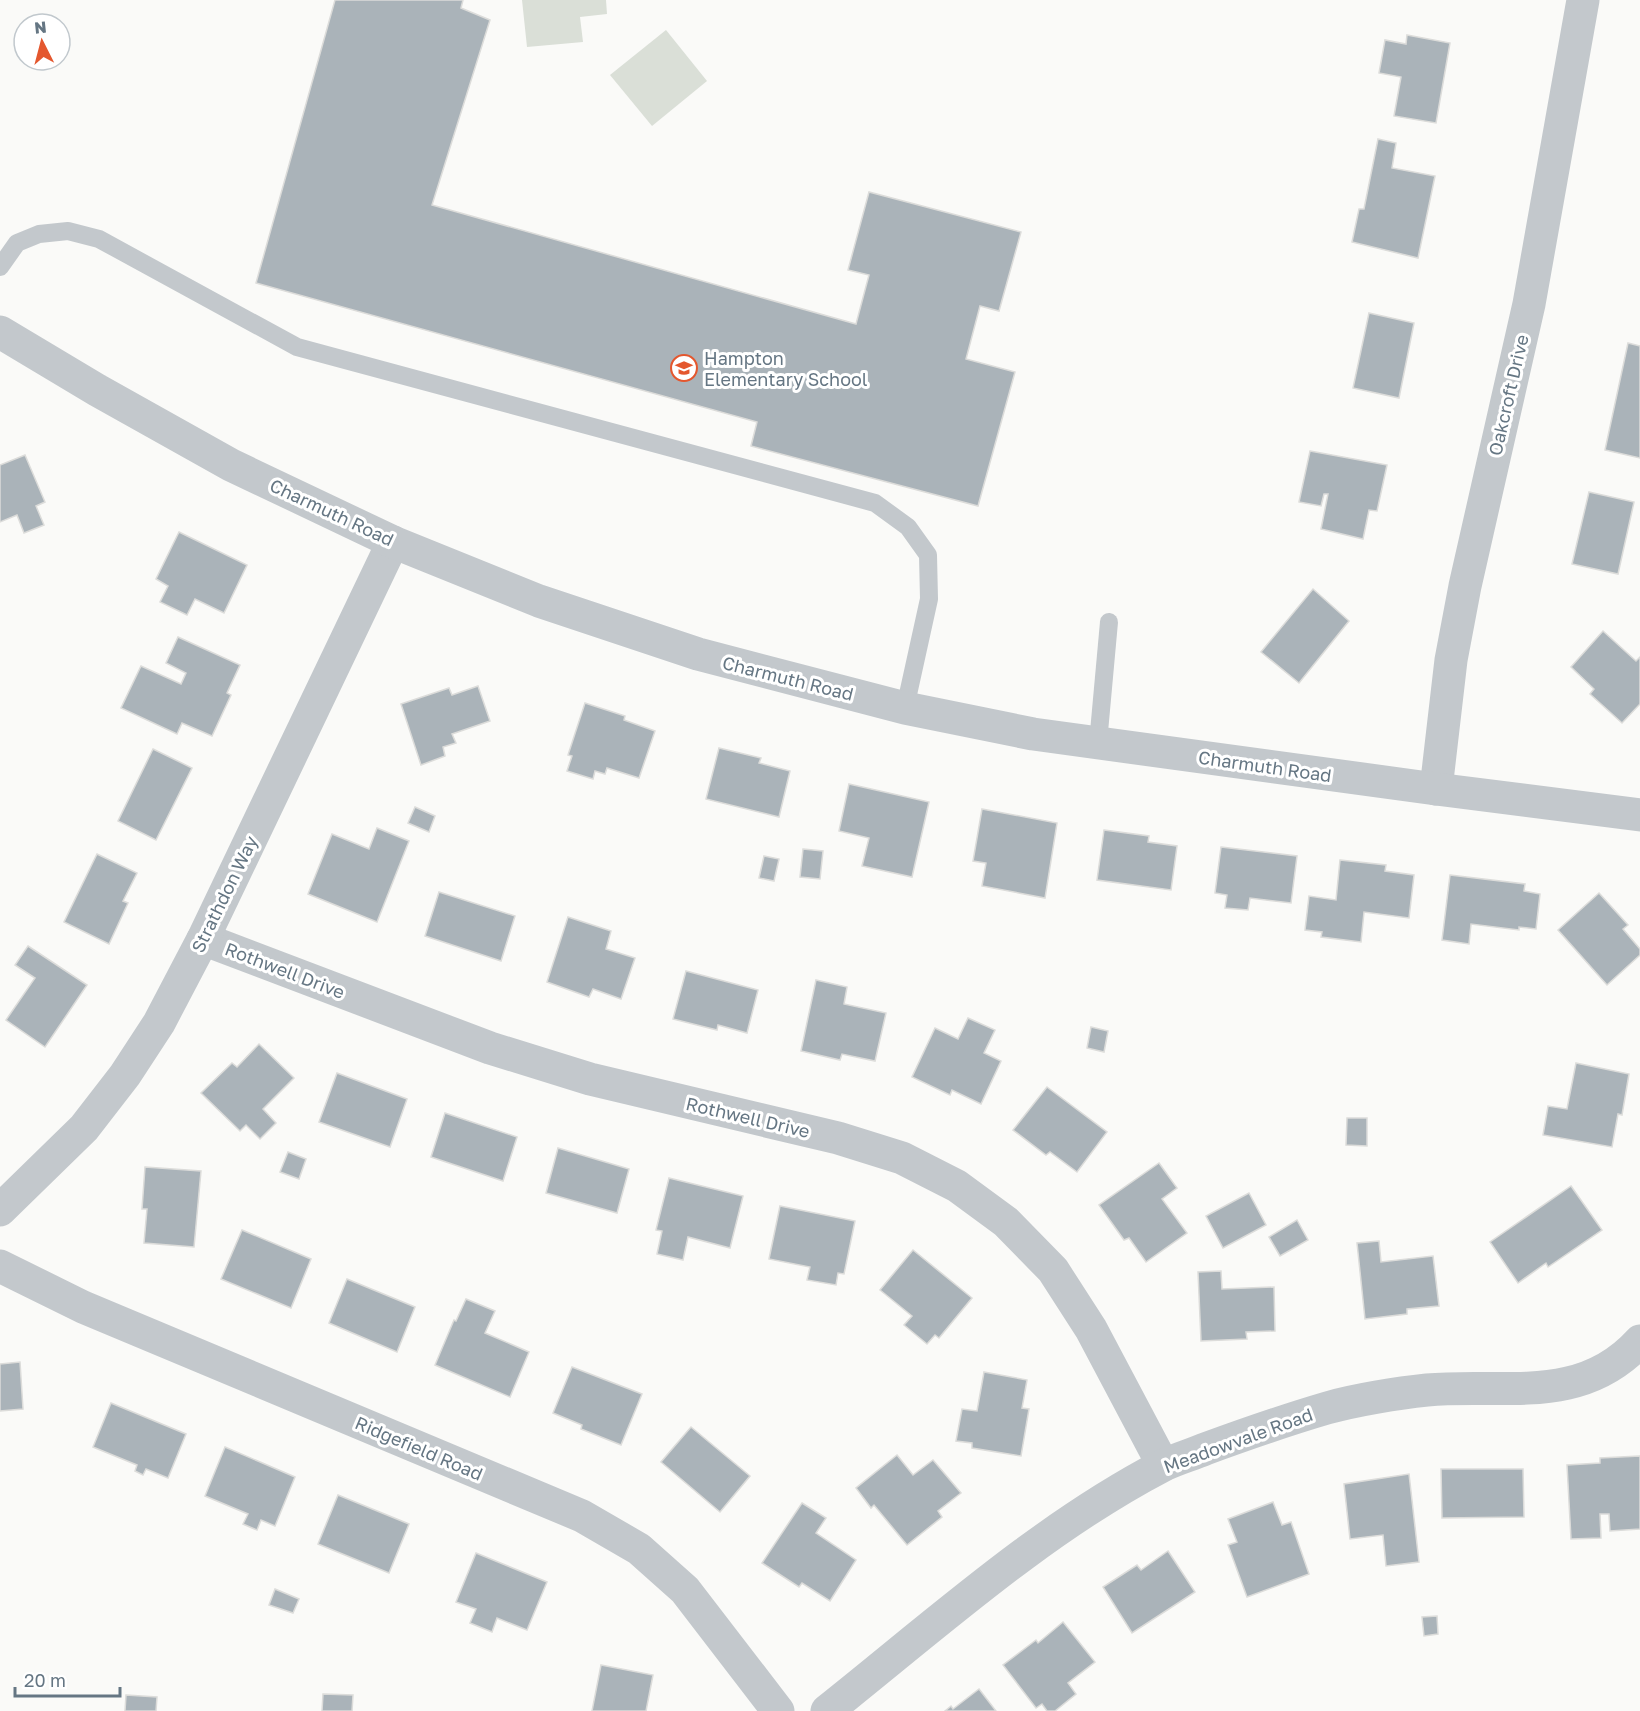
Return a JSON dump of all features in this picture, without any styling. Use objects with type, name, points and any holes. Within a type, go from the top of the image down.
[{"type":"street","name":"Oakcroft Drive","points":[[1436,789],[1453,650],[1465,586],[1529,304],[1583,0]]},
{"type":"street","name":"Charmuth Road","points":[[0,332],[97,390],[231,465],[393,542],[539,601],[698,654],[905,708],[1033,734],[1640,815]]},
{"type":"street","name":"Strathdon Way","points":[[0,1210],[84,1128],[125,1075],[159,1023],[203,939],[393,542]]},
{"type":"street","name":"Rothwell Drive","points":[[203,939],[490,1048],[590,1079],[838,1138],[902,1158],[957,1185],[1006,1222],[1053,1270],[1091,1329],[1164,1465]]},
{"type":"street","name":"Ridgefield Road","points":[[0,1266],[83,1307],[582,1516],[639,1549],[685,1590],[778,1711]]},
{"type":"street","name":"Meadowvale Road","points":[[827,1711],[1004,1570],[1083,1513],[1164,1465],[1260,1428],[1338,1405],[1427,1390],[1538,1388],[1592,1377],[1625,1357],[1640,1341]]},
{"type":"lane","points":[[0,267],[17,243],[39,234],[68,231],[99,239],[297,347],[875,503],[908,527],[928,555],[929,599],[905,708]]},
{"type":"lane","points":[[1098,742],[1109,622]]},
{"type":"shaded area","points":[[522,0],[606,0],[607,14],[580,17],[583,42],[527,47]]},
{"type":"shaded area","points":[[666,30],[707,81],[652,126],[610,75]]},
{"type":"building","points":[[335,0],[463,0],[461,8],[490,20],[432,205],[856,324],[869,275],[848,270],[869,192],[1021,232],[999,311],[980,306],[966,359],[1015,372],[978,506],[751,446],[757,422],[256,283]]},
{"type":"building","points":[[1407,35],[1450,43],[1436,123],[1394,116],[1401,77],[1379,73],[1385,40],[1406,44]]},
{"type":"building","points":[[1378,139],[1396,143],[1392,168],[1435,176],[1418,258],[1352,242],[1359,209],[1364,209]]},
{"type":"building","points":[[1369,313],[1414,323],[1399,398],[1353,388]]},
{"type":"building","points":[[1628,343],[1640,346],[1640,458],[1605,450]]},
{"type":"building","points":[[1310,451],[1387,465],[1377,511],[1369,510],[1363,539],[1321,529],[1328,494],[1324,494],[1321,506],[1299,502]]},
{"type":"building","points":[[25,455],[45,502],[36,506],[44,525],[24,533],[17,515],[0,522],[0,465]]},
{"type":"building","points":[[1589,492],[1634,502],[1618,574],[1572,564]]},
{"type":"building","points":[[179,532],[247,565],[224,613],[195,599],[187,615],[160,602],[168,586],[156,579]]},
{"type":"building","points":[[1313,589],[1349,621],[1299,683],[1261,652]]},
{"type":"building","points":[[1603,631],[1636,661],[1640,657],[1640,704],[1622,723],[1590,694],[1594,689],[1571,667]]},
{"type":"building","points":[[178,637],[240,665],[227,693],[231,695],[212,736],[182,723],[177,734],[121,708],[141,666],[181,684],[186,673],[166,663]]},
{"type":"building","points":[[478,686],[490,721],[452,734],[456,743],[443,747],[445,756],[421,765],[401,704],[449,688],[452,695]]},
{"type":"building","points":[[585,703],[625,716],[624,720],[655,731],[639,778],[607,768],[605,774],[595,771],[593,779],[567,771],[572,756],[568,755]]},
{"type":"building","points":[[719,748],[761,758],[759,763],[790,771],[779,817],[706,799]]},
{"type":"building","points":[[153,749],[192,768],[156,840],[118,821]]},
{"type":"building","points":[[849,784],[929,802],[912,877],[862,866],[869,838],[839,831]]},
{"type":"building","points":[[415,807],[435,816],[429,832],[408,823]]},
{"type":"building","points":[[982,809],[1057,823],[1045,898],[982,886],[986,863],[973,861]]},
{"type":"building","points":[[377,828],[409,841],[377,922],[308,894],[332,834],[369,849]]},
{"type":"building","points":[[1104,830],[1149,836],[1148,842],[1177,846],[1171,890],[1097,880]]},
{"type":"building","points":[[1221,847],[1297,856],[1291,903],[1250,898],[1248,910],[1225,908],[1227,895],[1215,893]]},
{"type":"building","points":[[803,849],[823,851],[820,879],[800,877]]},
{"type":"building","points":[[97,854],[137,873],[123,901],[128,903],[109,944],[64,922]]},
{"type":"building","points":[[764,856],[779,859],[774,881],[759,878]]},
{"type":"building","points":[[1340,860],[1386,865],[1385,871],[1414,875],[1409,918],[1364,912],[1361,942],[1321,937],[1322,932],[1305,930],[1309,896],[1336,900]]},
{"type":"building","points":[[1450,875],[1525,884],[1524,891],[1540,894],[1536,929],[1519,927],[1519,930],[1471,924],[1469,944],[1442,940]]},
{"type":"building","points":[[439,892],[515,916],[501,961],[425,936]]},
{"type":"building","points":[[1599,893],[1628,925],[1623,929],[1640,949],[1640,955],[1607,985],[1558,930]]},
{"type":"building","points":[[568,917],[611,931],[606,949],[635,958],[621,999],[593,989],[589,997],[547,982]]},
{"type":"building","points":[[28,946],[87,985],[45,1047],[6,1020],[35,978],[15,965]]},
{"type":"building","points":[[686,971],[758,990],[747,1033],[718,1025],[717,1030],[673,1019]]},
{"type":"building","points":[[816,980],[847,987],[844,1004],[886,1013],[875,1061],[842,1054],[840,1060],[801,1051]]},
{"type":"building","points":[[968,1018],[995,1030],[984,1053],[1001,1061],[981,1104],[952,1090],[950,1095],[912,1077],[935,1028],[958,1039]]},
{"type":"building","points":[[1091,1027],[1108,1031],[1104,1052],[1087,1048]]},
{"type":"building","points":[[259,1044],[294,1078],[263,1109],[276,1123],[260,1139],[246,1125],[240,1131],[201,1093],[232,1063],[237,1067]]},
{"type":"building","points":[[1576,1063],[1629,1074],[1622,1115],[1618,1114],[1612,1147],[1543,1135],[1548,1106],[1567,1109]]},
{"type":"building","points":[[337,1073],[407,1099],[390,1147],[319,1122]]},
{"type":"building","points":[[1047,1087],[1107,1132],[1077,1172],[1050,1152],[1046,1155],[1013,1130]]},
{"type":"building","points":[[445,1113],[517,1137],[503,1181],[431,1157]]},
{"type":"building","points":[[1347,1118],[1367,1118],[1367,1146],[1346,1145]]},
{"type":"building","points":[[558,1148],[629,1169],[617,1213],[546,1193]]},
{"type":"building","points":[[288,1152],[306,1159],[299,1179],[280,1172]]},
{"type":"building","points":[[1159,1163],[1177,1188],[1162,1199],[1187,1233],[1146,1262],[1129,1238],[1124,1240],[1099,1205]]},
{"type":"building","points":[[145,1167],[201,1171],[194,1247],[144,1243],[147,1209],[142,1209]]},
{"type":"building","points":[[669,1178],[743,1196],[730,1248],[688,1237],[683,1260],[657,1254],[662,1231],[656,1230]]},
{"type":"building","points":[[1571,1186],[1602,1230],[1548,1267],[1546,1263],[1518,1283],[1490,1242]]},
{"type":"building","points":[[1249,1193],[1266,1225],[1223,1248],[1206,1216]]},
{"type":"building","points":[[780,1206],[855,1221],[844,1274],[838,1273],[836,1285],[807,1280],[810,1267],[769,1259]]},
{"type":"building","points":[[1297,1220],[1308,1240],[1280,1256],[1269,1237]]},
{"type":"building","points":[[242,1230],[311,1259],[291,1308],[221,1279]]},
{"type":"building","points":[[1379,1241],[1381,1262],[1433,1256],[1439,1306],[1407,1309],[1407,1314],[1365,1319],[1357,1243]]},
{"type":"building","points":[[913,1250],[972,1298],[939,1338],[935,1335],[927,1344],[904,1325],[912,1316],[880,1290]]},
{"type":"building","points":[[1221,1271],[1222,1289],[1274,1287],[1275,1331],[1246,1332],[1247,1339],[1201,1341],[1198,1272]]},
{"type":"building","points":[[347,1279],[415,1307],[397,1352],[329,1323]]},
{"type":"building","points":[[466,1299],[495,1311],[485,1333],[529,1352],[510,1397],[435,1365],[454,1320],[456,1321]]},
{"type":"building","points":[[20,1362],[23,1409],[0,1411],[0,1364]]},
{"type":"building","points":[[572,1367],[642,1394],[621,1445],[581,1429],[582,1425],[553,1413]]},
{"type":"building","points":[[984,1372],[1027,1380],[1022,1408],[1029,1409],[1021,1456],[972,1448],[972,1443],[956,1441],[962,1409],[977,1411]]},
{"type":"building","points":[[111,1403],[186,1434],[168,1478],[146,1469],[143,1475],[135,1471],[137,1465],[93,1447]]},
{"type":"building","points":[[691,1427],[750,1476],[720,1512],[661,1462]]},
{"type":"building","points":[[225,1447],[295,1477],[275,1526],[261,1520],[257,1530],[243,1524],[248,1514],[205,1496]]},
{"type":"building","points":[[897,1455],[913,1475],[933,1460],[961,1493],[938,1511],[942,1517],[907,1545],[874,1505],[871,1508],[856,1488]]},
{"type":"building","points":[[1640,1456],[1640,1529],[1610,1531],[1609,1514],[1600,1514],[1601,1538],[1571,1539],[1567,1465],[1600,1463],[1600,1458]]},
{"type":"building","points":[[1441,1469],[1523,1469],[1524,1517],[1442,1518]]},
{"type":"building","points":[[1409,1474],[1419,1562],[1386,1566],[1383,1535],[1350,1539],[1344,1484]]},
{"type":"building","points":[[338,1495],[409,1524],[389,1573],[318,1544]]},
{"type":"building","points":[[1273,1502],[1282,1525],[1291,1522],[1309,1574],[1247,1597],[1228,1545],[1237,1542],[1228,1519]]},
{"type":"building","points":[[802,1503],[826,1518],[816,1533],[856,1560],[830,1601],[802,1583],[799,1587],[762,1563]]},
{"type":"building","points":[[1168,1551],[1195,1592],[1132,1633],[1103,1587],[1137,1565],[1141,1570]]},
{"type":"building","points":[[476,1553],[547,1582],[527,1630],[497,1618],[492,1632],[470,1623],[476,1609],[456,1602]]},
{"type":"building","points":[[275,1589],[299,1599],[293,1613],[269,1605]]},
{"type":"building","points":[[1437,1616],[1438,1634],[1424,1636],[1422,1617]]},
{"type":"building","points":[[1063,1622],[1095,1662],[1068,1683],[1076,1694],[1055,1711],[1047,1711],[1042,1704],[1036,1708],[1003,1665],[1036,1640],[1038,1643]]},
{"type":"building","points":[[601,1665],[653,1675],[646,1711],[592,1711]]},
{"type":"building","points":[[979,1689],[996,1711],[945,1711],[951,1706],[953,1709]]},
{"type":"building","points":[[323,1694],[353,1695],[352,1711],[322,1711]]},
{"type":"building","points":[[126,1695],[157,1697],[156,1711],[125,1711]]},
{"type":"place","name":"Hampton Elementary School","points":[[684,368]]}]
